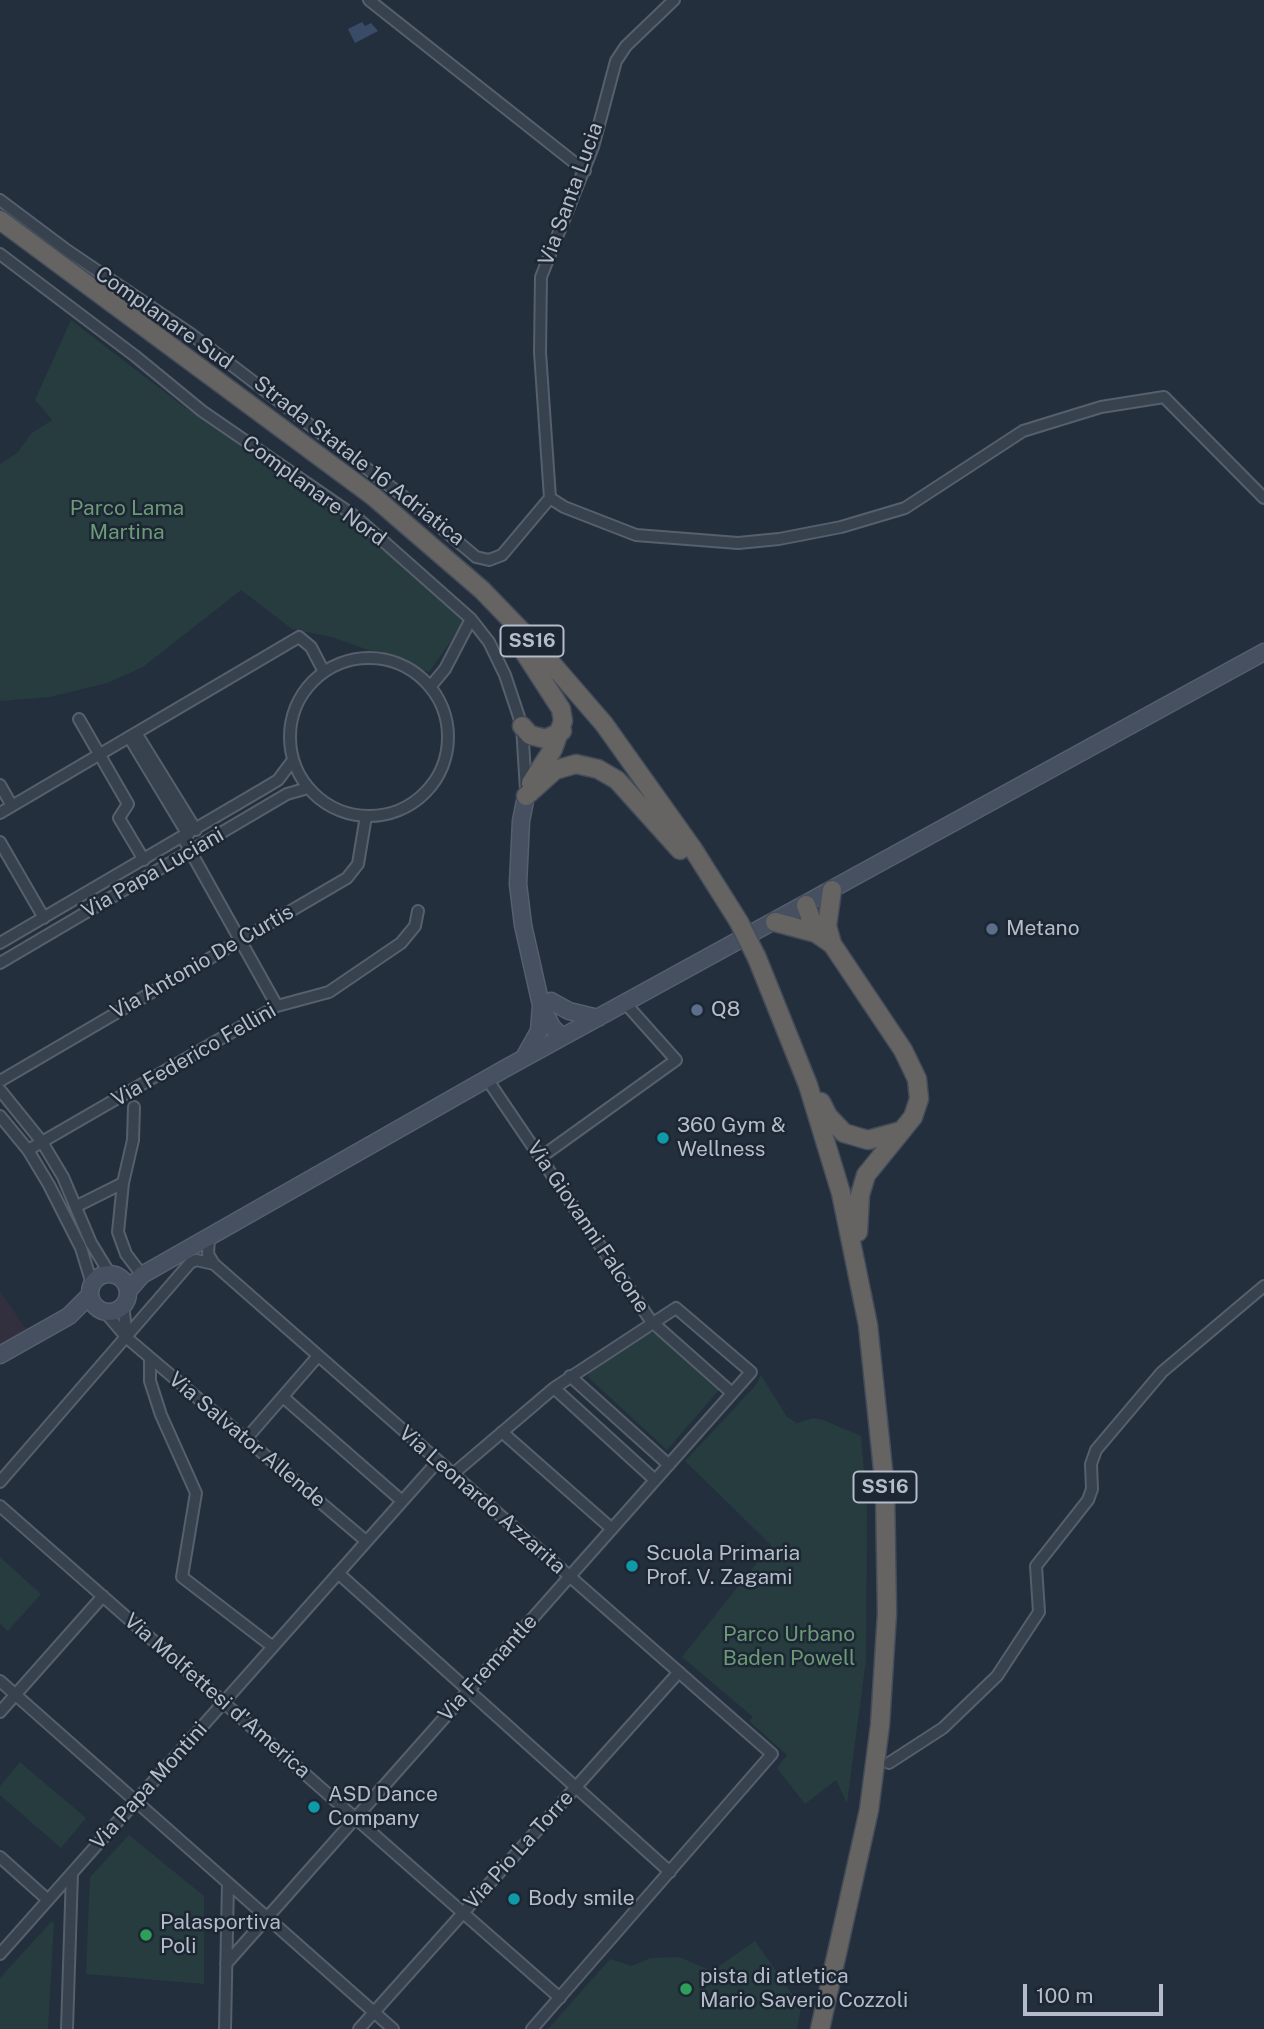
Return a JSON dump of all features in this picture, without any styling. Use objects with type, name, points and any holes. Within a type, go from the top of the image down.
[{"type":"highway","name":"Strada Statale 16 Adriatica","points":[[0,220],[365,489],[482,590],[540,650],[604,724],[680,829],[752,960],[788,1033],[824,1134],[847,1218],[864,1301],[881,1427],[885,1489],[885,1665],[869,1810],[820,2029]]},
{"type":"highway","name":"Strada Statale 16 Adriatica","points":[[0,232],[363,503],[436,563],[519,644],[594,729],[733,925]]},
{"type":"highway","points":[[519,644],[561,709],[562,731],[534,776],[526,796]]},
{"type":"highway","points":[[522,726],[530,735],[546,739],[562,731]]},
{"type":"highway","points":[[526,796],[555,770],[576,764],[598,769],[617,780],[680,850]]},
{"type":"highway","points":[[822,929],[832,890]]},
{"type":"highway","points":[[806,905],[903,1050],[918,1079],[919,1099],[913,1117],[866,1175],[860,1195],[857,1216],[864,1301]]},
{"type":"highway","points":[[775,922],[822,929]]},
{"type":"highway","name":"Strada Statale 16 Adriatica","points":[[752,960],[800,1095],[839,1237],[862,1366],[874,1489],[875,1611],[868,1723],[857,1808],[809,2029]]},
{"type":"highway","points":[[788,1033],[828,1116],[844,1133],[868,1140],[901,1131]]},
{"type":"main road","points":[[0,1355],[69,1316],[103,1311],[126,1285],[487,1079],[1264,652]]},
{"type":"main road","points":[[526,796],[521,821],[518,884],[530,951],[546,1003],[562,1037]]},
{"type":"main road","points":[[546,1003],[598,1018]]},
{"type":"main road","points":[[524,1058],[539,1031],[546,1003]]},
{"type":"main road","points":[[69,1316],[100,1276],[126,1285]]},
{"type":"main road","points":[[91,1289],[103,1311]]},
{"type":"street","points":[[369,0],[585,171]]},
{"type":"street","name":"Via Santa Lucia","points":[[550,498],[540,352],[541,277],[585,171],[616,61],[626,46],[674,0]]},
{"type":"street","name":"Complanare Sud","points":[[0,200],[68,251],[191,334],[412,503],[476,557],[489,560],[502,555],[550,498]]},
{"type":"street","name":"Complanare Nord","points":[[0,254],[135,356],[202,411],[356,517],[471,619],[494,653],[522,726],[526,796]]},
{"type":"street","points":[[550,498],[564,507],[636,535],[738,543],[779,540],[853,524],[905,508],[1023,431],[1101,407],[1164,397],[1264,498]]},
{"type":"street","points":[[430,687],[445,669],[471,619]]},
{"type":"street","points":[[0,813],[299,637],[311,647],[324,672]]},
{"type":"street","points":[[379,659],[407,668],[430,687],[442,708],[448,732],[443,765],[426,793],[413,803],[382,815],[366,816],[334,808],[308,788],[293,760],[290,732],[294,711],[304,692],[324,672],[350,660],[379,659]]},
{"type":"street","points":[[79,719],[128,804],[128,808],[119,818],[144,860]]},
{"type":"street","points":[[132,735],[189,834],[190,851],[277,1006]]},
{"type":"street","name":"Via Papa Luciani","points":[[0,943],[278,780],[293,760]]},
{"type":"street","points":[[0,785],[12,806]]},
{"type":"street","name":"Via Papa Luciani","points":[[0,963],[287,794],[308,788]]},
{"type":"street","name":"Via Antonio De Curtis","points":[[0,1082],[346,878],[358,864],[366,816]]},
{"type":"street","points":[[0,842],[44,918]]},
{"type":"street","points":[[64,907],[71,921]]},
{"type":"street","name":"Via Federico Fellini","points":[[28,1150],[277,1006],[329,992],[401,943],[415,926],[418,911]]},
{"type":"street","points":[[541,1157],[676,1060],[626,1004]]},
{"type":"street","name":"Via Giovanni Falcone","points":[[487,1079],[651,1321],[732,1393]]},
{"type":"street","points":[[0,1090],[42,1142],[77,1206],[91,1243],[126,1285]]},
{"type":"street","points":[[127,1338],[126,1285],[118,1232],[123,1183],[132,1140],[134,1107]]},
{"type":"street","points":[[0,1116],[28,1150],[81,1248],[91,1289]]},
{"type":"street","points":[[77,1206],[123,1183]]},
{"type":"street","points":[[209,1238],[208,1254],[214,1264]]},
{"type":"street","points":[[0,1482],[183,1270],[196,1260],[214,1264]]},
{"type":"street","name":"Via Leonardo Azzarita","points":[[214,1264],[772,1754],[670,1872]]},
{"type":"street","points":[[126,1285],[170,1268],[183,1270]]},
{"type":"street","points":[[889,1763],[943,1728],[1004,1665],[1039,1612],[1036,1566],[1088,1500],[1092,1489],[1091,1464],[1096,1450],[1162,1373],[1264,1286]]},
{"type":"street","name":"Via Fremantle","points":[[226,1964],[751,1372],[676,1308],[651,1321]]},
{"type":"street","name":"Via Salvator Allende","points":[[103,1311],[127,1338],[366,1541]]},
{"type":"street","points":[[453,1474],[554,1388],[651,1321]]},
{"type":"street","points":[[246,1439],[318,1356]]},
{"type":"street","points":[[150,1357],[150,1381],[161,1415],[196,1493],[182,1577],[273,1647]]},
{"type":"street","points":[[570,1377],[668,1465]]},
{"type":"street","points":[[554,1388],[655,1480]]},
{"type":"street","points":[[282,1397],[402,1502]]},
{"type":"street","points":[[502,1432],[612,1529]]},
{"type":"street","name":"Via Papa Montini","points":[[0,1954],[438,1461]]},
{"type":"street","name":"Via Molfettesi d'America","points":[[0,1506],[559,1998]]},
{"type":"street","points":[[338,1573],[670,1872],[532,2029]]},
{"type":"street","points":[[0,1712],[103,1596]]},
{"type":"street","name":"Via Pio La Torre","points":[[359,2029],[679,1672]]},
{"type":"street","points":[[0,1681],[393,2029]]},
{"type":"street","points":[[0,1857],[48,1900]]},
{"type":"street","points":[[68,2029],[72,1873]]},
{"type":"street","points":[[225,2029],[228,1883]]},
{"type":"shaded area","points":[[0,1291],[28,1332],[0,1347]]},
{"type":"green space","name":"Parco Lama Martina","points":[[71,320],[179,403],[351,524],[410,570],[466,620],[429,672],[332,637],[292,629],[241,590],[143,667],[107,683],[50,697],[0,701],[0,464],[17,453],[32,433],[52,420],[35,400]]},
{"type":"green space","points":[[645,1332],[657,1334],[719,1390],[667,1450],[588,1377],[589,1371]]},
{"type":"green space","name":"Parco Urbano Baden Powell","points":[[761,1375],[787,1417],[797,1423],[813,1418],[823,1420],[861,1436],[867,1509],[866,1660],[847,1803],[836,1780],[805,1804],[777,1768],[787,1755],[749,1721],[753,1717],[682,1657],[771,1545],[685,1461],[755,1386]]},
{"type":"green space","points":[[0,1557],[41,1594],[8,1631],[0,1624]]},
{"type":"green space","points":[[20,1762],[86,1818],[61,1848],[0,1795],[0,1786]]},
{"type":"green space","name":"Palasportiva Poli","points":[[129,1835],[204,1896],[204,1984],[86,1974],[90,1877]]},
{"type":"green space","points":[[51,1922],[54,1923],[48,2029],[0,2029],[0,1978]]},
{"type":"green space","name":"pista di atletica Mario Saverio Cozzoli","points":[[755,1941],[801,2007],[797,2029],[548,2029],[610,1959],[632,1966],[650,1958],[679,1957],[712,1971]]},
{"type":"water","points":[[362,22],[365,26],[371,23],[378,31],[355,43],[348,29]]},
{"type":"place","name":"Metano","points":[[992,929]]},
{"type":"place","name":"Q8","points":[[697,1010]]},
{"type":"place","name":"360 Gym & Wellness","points":[[663,1138]]},
{"type":"place","name":"Scuola Primaria Prof. V. Zagami","points":[[632,1566]]},
{"type":"place","name":"ASD Dance Company","points":[[314,1807]]},
{"type":"place","name":"Body smile","points":[[514,1899]]},
{"type":"place","name":"Palasportiva Poli","points":[[146,1935]]},
{"type":"place","name":"pista di atletica Mario Saverio Cozzoli","points":[[686,1989]]}]
